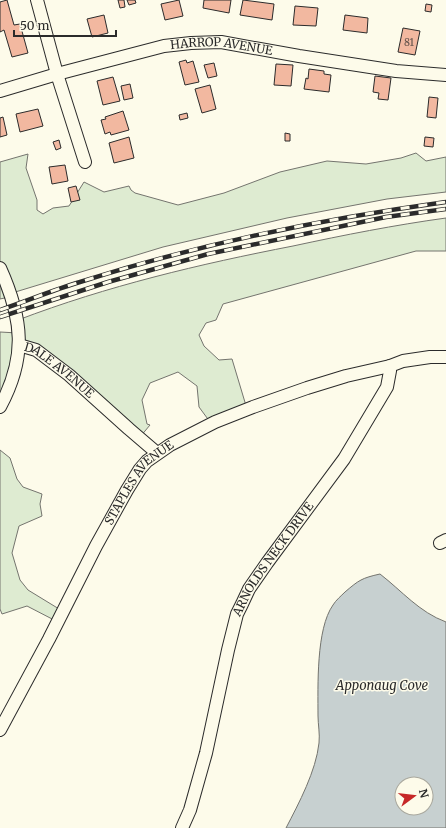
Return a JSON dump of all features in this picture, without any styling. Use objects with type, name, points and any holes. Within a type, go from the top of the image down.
[{"type":"street","points":[[37,0],[57,74],[85,162]]},
{"type":"street","name":"HARROP AVENUE","points":[[0,91],[57,74],[164,46],[191,43],[221,42],[396,71],[446,75]]},
{"type":"street","name":"DALE AVENUE","points":[[0,268],[10,294],[19,325],[19,345],[36,350],[69,375],[157,453]]},
{"type":"street","points":[[0,407],[15,373],[19,345]]},
{"type":"street","points":[[390,366],[404,361],[430,356],[446,357]]},
{"type":"street","name":"STAPLES AVENUE","points":[[0,730],[49,639],[96,546],[127,490],[140,469],[147,461],[157,453],[215,422],[252,407],[346,376],[390,366]]},
{"type":"street","name":"ARNOLDS NECK DRIVE","points":[[182,828],[190,810],[206,753],[224,666],[242,604],[249,589],[267,563],[344,459],[352,443],[376,407],[387,387],[390,366]]},
{"type":"green space","points":[[416,153],[426,161],[446,157],[446,192],[387,199],[287,218],[163,247],[12,293],[9,297],[0,299],[0,162],[28,154],[26,168],[37,200],[37,210],[43,214],[53,208],[69,206],[84,182],[104,192],[129,186],[135,193],[178,205],[224,193],[280,172],[327,161],[366,164],[401,158]]},
{"type":"green space","points":[[446,218],[446,251],[416,251],[223,304],[216,320],[206,323],[199,335],[204,346],[219,360],[232,359],[247,409],[213,426],[199,407],[197,386],[178,372],[150,383],[142,400],[147,424],[150,425],[140,437],[67,373],[21,347],[0,407],[0,332],[18,333],[18,320],[120,286],[189,268],[350,234]]},
{"type":"green space","points":[[0,450],[10,458],[17,479],[23,487],[42,494],[40,504],[42,516],[19,526],[12,553],[20,580],[28,590],[64,612],[56,621],[27,606],[2,614],[0,609]]},
{"type":"water","name":"Apponaug Cove","points":[[380,574],[427,613],[446,622],[446,828],[286,828],[311,776],[317,754],[319,740],[319,658],[323,628],[327,615],[334,603],[345,592],[365,578]]},
{"type":"building","points":[[7,0],[14,25],[20,24],[28,53],[12,57],[4,30],[0,32],[0,2]]},
{"type":"building","points":[[118,0],[124,0],[125,7],[120,8]]},
{"type":"building","points":[[127,0],[135,0],[136,3],[129,5]]},
{"type":"building","points":[[179,0],[183,16],[165,20],[161,4]]},
{"type":"building","points":[[204,0],[231,0],[229,13],[203,8]]},
{"type":"building","points":[[243,0],[274,4],[272,20],[240,15]]},
{"type":"building","points":[[426,4],[432,5],[431,12],[425,11]]},
{"type":"building","points":[[295,6],[318,8],[316,26],[293,25]]},
{"type":"building","points":[[104,15],[108,33],[92,37],[87,19]]},
{"type":"building","points":[[345,15],[368,18],[367,33],[343,30]]},
{"type":"building","points":[[403,28],[420,31],[415,55],[398,52]]},
{"type":"building","points":[[186,60],[187,63],[193,61],[199,82],[185,85],[179,62]]},
{"type":"building","points":[[214,63],[217,76],[208,78],[204,65]]},
{"type":"building","points":[[276,64],[293,65],[291,86],[274,85]]},
{"type":"building","points":[[309,69],[324,71],[324,74],[331,75],[329,92],[304,89],[306,78],[308,79]]},
{"type":"building","points":[[375,76],[391,78],[388,100],[378,99],[379,93],[373,92]]},
{"type":"building","points":[[113,77],[120,101],[103,105],[97,81]]},
{"type":"building","points":[[130,84],[133,98],[124,100],[121,86]]},
{"type":"building","points":[[210,85],[216,109],[202,113],[195,89]]},
{"type":"building","points":[[429,97],[438,98],[436,118],[427,117]]},
{"type":"building","points":[[38,109],[43,126],[20,132],[16,114]]},
{"type":"building","points":[[123,111],[129,130],[111,135],[110,132],[105,134],[101,120],[106,119],[105,117]]},
{"type":"building","points":[[187,113],[188,118],[180,120],[179,115]]},
{"type":"building","points":[[3,117],[7,135],[0,137],[0,118]]},
{"type":"building","points":[[285,133],[290,134],[290,141],[285,141]]},
{"type":"building","points":[[129,137],[134,158],[114,163],[109,143]]},
{"type":"building","points":[[425,137],[434,138],[433,147],[424,146]]},
{"type":"building","points":[[59,140],[61,148],[56,150],[53,142]]},
{"type":"building","points":[[65,165],[68,181],[52,184],[49,167]]},
{"type":"building","points":[[76,186],[80,200],[71,202],[68,188]]},
{"type":"railway","points":[[0,310],[70,285],[125,268],[215,244],[353,216],[446,202]]},
{"type":"railway","points":[[0,317],[108,282],[208,254],[386,217],[446,209]]}]
